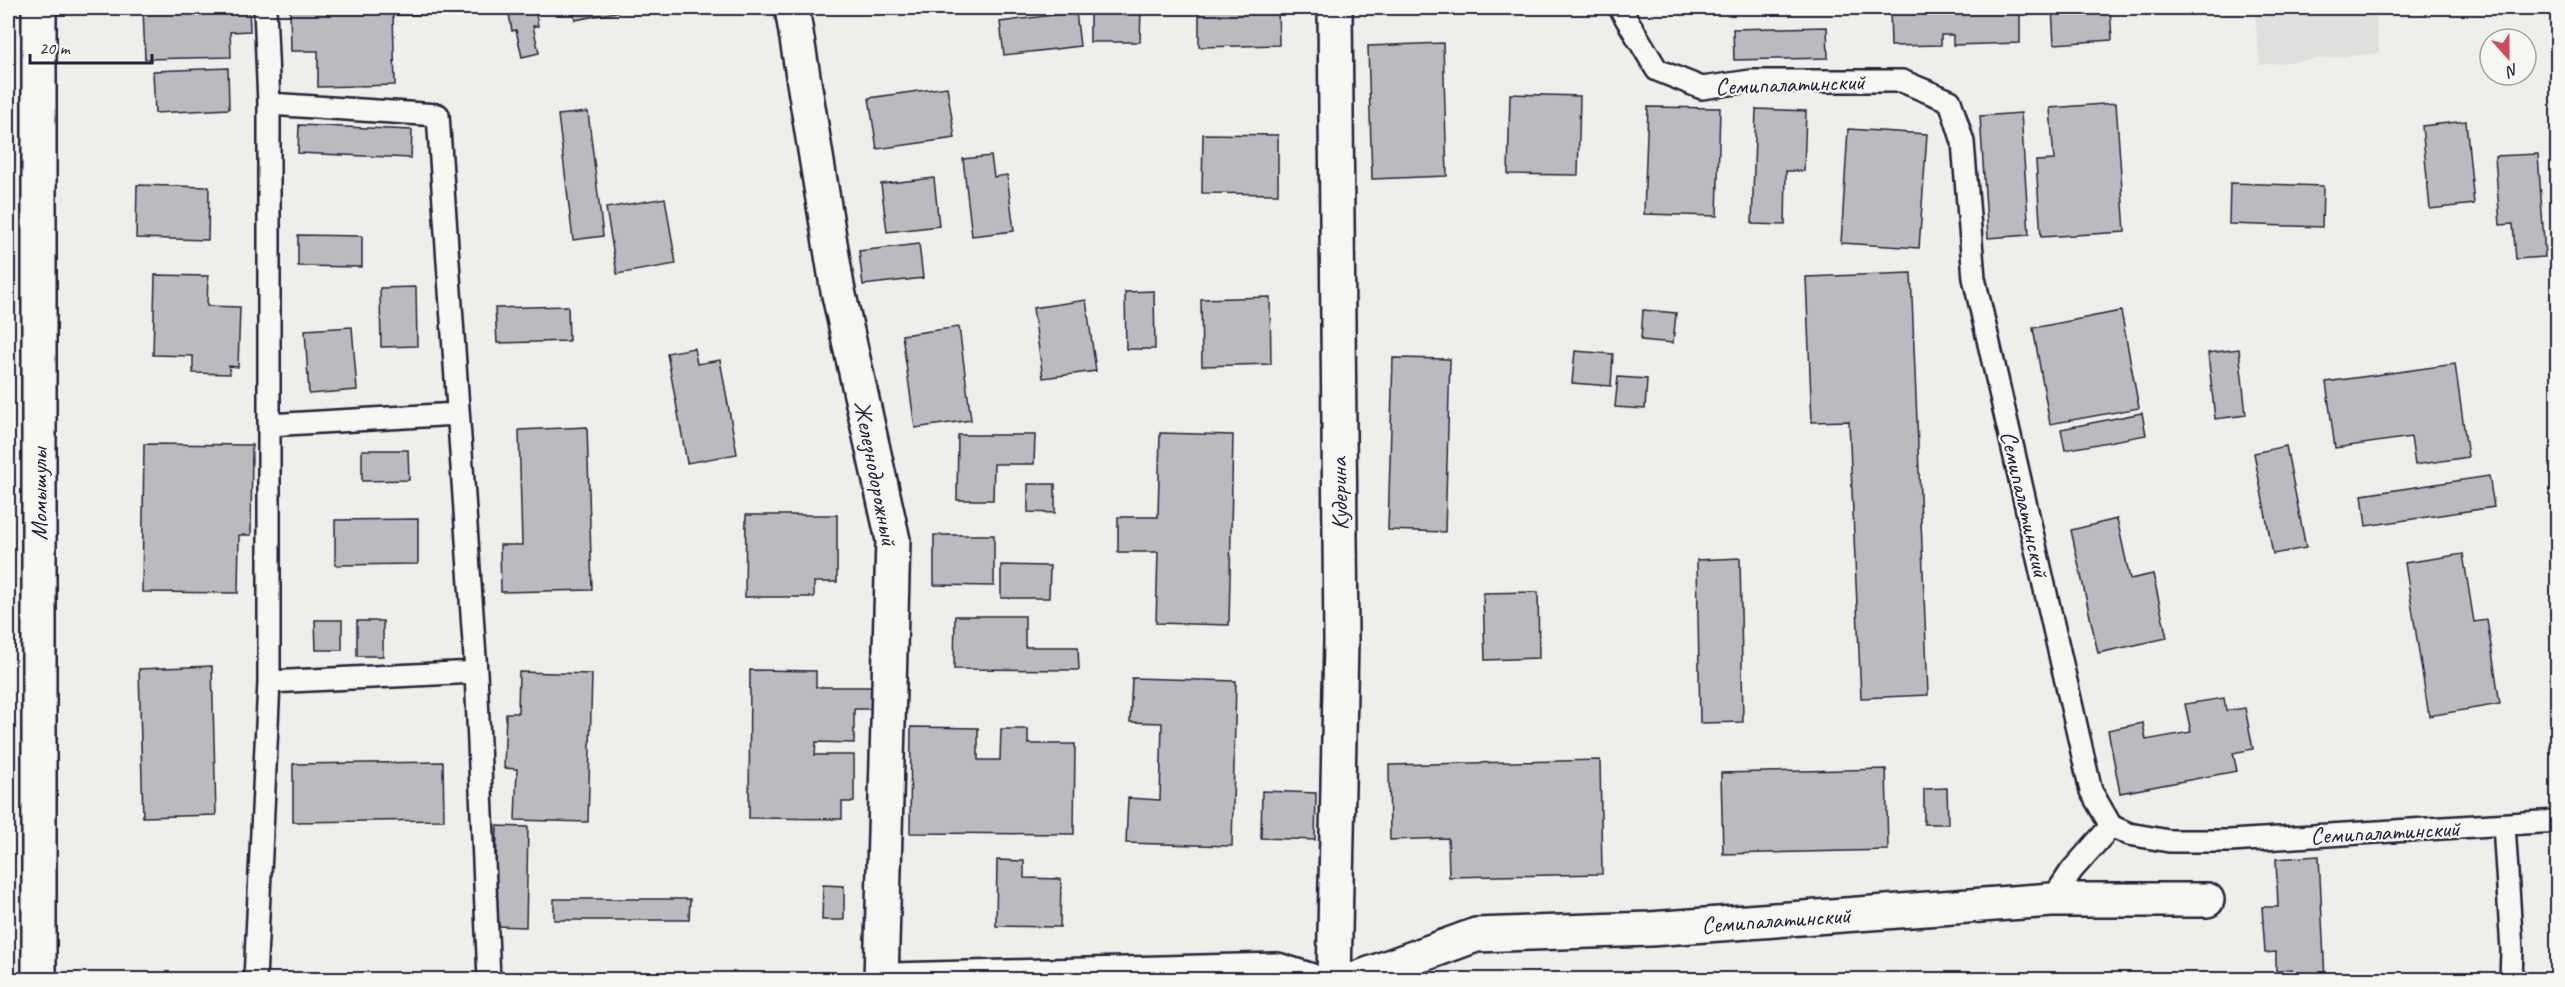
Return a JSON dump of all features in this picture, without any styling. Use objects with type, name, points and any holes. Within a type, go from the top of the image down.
[{"type":"street","name":"Момышулы","points":[[39,8],[39,980]]},
{"type":"street","name":"Железнодорожный","points":[[792,8],[837,286],[893,540],[881,980]]},
{"type":"street","name":"Кудерина","points":[[1334,980],[1341,641],[1335,8]]},
{"type":"street","name":"Семипалатинский","points":[[1353,980],[1476,935],[1650,929],[2052,900],[2207,900]]},
{"type":"street","points":[[892,980],[1277,970],[1309,980]]},
{"type":"lane","points":[[255,980],[269,682],[269,104],[265,8]]},
{"type":"lane","name":"Семипалатинский","points":[[1620,8],[1657,69],[1702,88],[1751,81],[1902,81],[1950,101],[1963,142],[1974,278],[2091,791],[2111,826],[2129,834],[2169,841],[2230,841],[2558,821]]},
{"type":"lane","points":[[269,104],[438,115],[476,672],[489,980]]},
{"type":"lane","points":[[269,425],[457,414]]},
{"type":"lane","points":[[269,682],[476,672]]},
{"type":"lane","points":[[2504,825],[2512,950],[2511,980]]},
{"type":"lane","points":[[2052,900],[2072,870],[2111,826]]},
{"type":"shaded area","points":[[2254,8],[2375,8],[2379,53],[2260,65]]},
{"type":"building","points":[[143,8],[249,8],[250,31],[230,32],[231,57],[145,59]]},
{"type":"building","points":[[290,8],[468,8],[468,14],[393,15],[395,85],[318,87],[318,51],[291,51]]},
{"type":"building","points":[[508,8],[535,8],[538,26],[533,26],[539,53],[522,57],[516,30],[512,31]]},
{"type":"building","points":[[573,8],[637,8],[575,20]]},
{"type":"building","points":[[1090,8],[1141,8],[1140,42],[1090,42]]},
{"type":"building","points":[[1199,8],[1278,8],[1279,45],[1199,47]]},
{"type":"building","points":[[1890,8],[2020,8],[2020,43],[1953,45],[1953,35],[1941,35],[1941,45],[1891,46]]},
{"type":"building","points":[[2052,8],[2110,8],[2112,40],[2054,44]]},
{"type":"building","points":[[1076,12],[1080,46],[1004,55],[1000,22]]},
{"type":"building","points":[[1827,27],[1828,58],[1734,60],[1733,29]]},
{"type":"building","points":[[1443,43],[1447,176],[1372,179],[1368,46]]},
{"type":"building","points":[[228,68],[229,109],[155,113],[153,71]]},
{"type":"building","points":[[947,87],[955,138],[877,149],[869,98]]},
{"type":"building","points":[[1510,94],[1580,96],[1578,175],[1508,174]]},
{"type":"building","points":[[2116,103],[2125,232],[2041,237],[2036,161],[2054,160],[2050,108]]},
{"type":"building","points":[[1648,107],[1720,108],[1717,216],[1644,214]]},
{"type":"building","points":[[1756,109],[1806,111],[1804,171],[1786,171],[1785,225],[1752,224]]},
{"type":"building","points":[[588,112],[603,236],[573,240],[558,115]]},
{"type":"building","points":[[2021,113],[2029,235],[1988,238],[1980,116]]},
{"type":"building","points":[[2466,121],[2474,204],[2430,209],[2422,126]]},
{"type":"building","points":[[299,125],[412,130],[411,158],[298,153]]},
{"type":"building","points":[[1848,129],[1927,134],[1919,248],[1841,243]]},
{"type":"building","points":[[1203,134],[1278,135],[1278,194],[1202,193]]},
{"type":"building","points":[[2538,154],[2545,257],[2516,259],[2513,224],[2500,225],[2495,156]]},
{"type":"building","points":[[991,156],[994,177],[1007,175],[1014,231],[972,236],[963,159]]},
{"type":"building","points":[[934,178],[939,226],[887,232],[881,184]]},
{"type":"building","points":[[2230,183],[2323,186],[2322,227],[2229,224]]},
{"type":"building","points":[[137,185],[209,187],[208,240],[136,238]]},
{"type":"building","points":[[665,198],[676,264],[617,274],[606,208]]},
{"type":"building","points":[[298,235],[362,236],[362,267],[298,266]]},
{"type":"building","points":[[919,244],[923,278],[863,285],[859,251]]},
{"type":"building","points":[[1911,273],[1928,695],[1861,698],[1849,421],[1812,422],[1806,277]]},
{"type":"building","points":[[155,275],[208,276],[207,306],[240,307],[238,367],[229,366],[230,374],[193,373],[193,356],[153,355]]},
{"type":"building","points":[[416,287],[417,346],[381,347],[380,288]]},
{"type":"building","points":[[1154,291],[1155,349],[1126,349],[1125,292]]},
{"type":"building","points":[[1270,297],[1271,364],[1202,366],[1201,299]]},
{"type":"building","points":[[1086,300],[1096,371],[1043,378],[1033,308]]},
{"type":"building","points":[[568,306],[569,341],[497,343],[495,308]]},
{"type":"building","points":[[1643,310],[1676,313],[1673,343],[1641,340]]},
{"type":"building","points":[[2121,311],[2139,408],[2050,424],[2033,328]]},
{"type":"building","points":[[352,327],[357,390],[309,394],[305,330]]},
{"type":"building","points":[[959,327],[971,420],[915,428],[902,335]]},
{"type":"building","points":[[694,348],[697,364],[720,360],[737,454],[687,463],[667,353]]},
{"type":"building","points":[[2239,349],[2246,415],[2215,419],[2208,353]]},
{"type":"building","points":[[1575,351],[1613,354],[1611,386],[1572,383]]},
{"type":"building","points":[[1393,358],[1450,359],[1445,532],[1388,530]]},
{"type":"building","points":[[2455,364],[2468,457],[2415,465],[2411,437],[2335,448],[2326,382]]},
{"type":"building","points":[[1618,377],[1647,379],[1645,409],[1615,407]]},
{"type":"building","points":[[2142,413],[2146,435],[2065,450],[2061,429]]},
{"type":"building","points":[[587,427],[592,590],[501,592],[500,545],[522,545],[519,430]]},
{"type":"building","points":[[1160,433],[1233,435],[1229,625],[1156,623],[1158,552],[1118,552],[1118,517],[1158,517]]},
{"type":"building","points":[[958,435],[1035,435],[1034,464],[994,464],[993,500],[957,500]]},
{"type":"building","points":[[144,444],[252,445],[251,535],[239,535],[238,593],[142,592]]},
{"type":"building","points":[[2286,446],[2306,548],[2273,554],[2254,453]]},
{"type":"building","points":[[362,450],[408,450],[409,480],[362,481]]},
{"type":"building","points":[[2489,476],[2494,507],[2366,526],[2362,495]]},
{"type":"building","points":[[1028,484],[1055,484],[1055,513],[1028,512]]},
{"type":"building","points":[[746,515],[837,515],[837,582],[814,582],[814,597],[745,597]]},
{"type":"building","points":[[418,519],[418,564],[335,565],[335,520]]},
{"type":"building","points":[[2117,519],[2130,579],[2153,574],[2167,638],[2098,653],[2071,530]]},
{"type":"building","points":[[934,535],[994,535],[994,586],[934,585]]},
{"type":"building","points":[[2463,554],[2474,622],[2487,620],[2500,704],[2429,716],[2405,563]]},
{"type":"building","points":[[1740,558],[1743,722],[1700,723],[1697,560]]},
{"type":"building","points":[[1001,565],[1050,566],[1049,598],[1001,598]]},
{"type":"building","points":[[1538,592],[1539,658],[1485,660],[1483,593]]},
{"type":"building","points":[[955,616],[1025,616],[1025,647],[1078,647],[1079,670],[954,669]]},
{"type":"building","points":[[315,620],[342,620],[342,650],[316,650]]},
{"type":"building","points":[[357,621],[383,621],[383,656],[357,656]]},
{"type":"building","points":[[212,666],[216,815],[143,817],[139,669]]},
{"type":"building","points":[[750,670],[816,671],[816,687],[874,687],[874,709],[854,709],[854,743],[816,742],[815,755],[854,755],[854,802],[842,802],[842,819],[749,818]]},
{"type":"building","points":[[519,672],[592,674],[588,822],[515,820],[517,769],[504,768],[506,713],[518,713]]},
{"type":"building","points":[[1132,678],[1236,681],[1232,846],[1126,843],[1128,798],[1160,800],[1162,723],[1130,722]]},
{"type":"building","points":[[2224,698],[2226,711],[2245,708],[2253,749],[2233,753],[2237,771],[2120,793],[2108,730],[2143,723],[2146,740],[2191,732],[2185,704]]},
{"type":"building","points":[[911,727],[978,728],[978,760],[1000,760],[1001,729],[1028,729],[1028,744],[1075,744],[1074,834],[910,833]]},
{"type":"building","points":[[1600,760],[1602,874],[1449,877],[1448,838],[1390,840],[1389,765]]},
{"type":"building","points":[[443,762],[444,820],[293,822],[293,764]]},
{"type":"building","points":[[1886,769],[1888,850],[1723,854],[1721,773]]},
{"type":"building","points":[[1947,788],[1948,824],[1924,824],[1924,789]]},
{"type":"building","points":[[1262,791],[1316,793],[1315,840],[1261,838]]},
{"type":"building","points":[[497,826],[528,827],[526,927],[495,926]]},
{"type":"building","points":[[2319,856],[2325,980],[2293,980],[2292,970],[2276,971],[2276,952],[2265,953],[2262,907],[2278,907],[2276,859]]},
{"type":"building","points":[[997,860],[1024,861],[1024,878],[1061,879],[1060,927],[996,926]]},
{"type":"building","points":[[823,885],[844,886],[844,920],[822,920]]},
{"type":"building","points":[[554,899],[690,899],[689,920],[554,920]]}]
